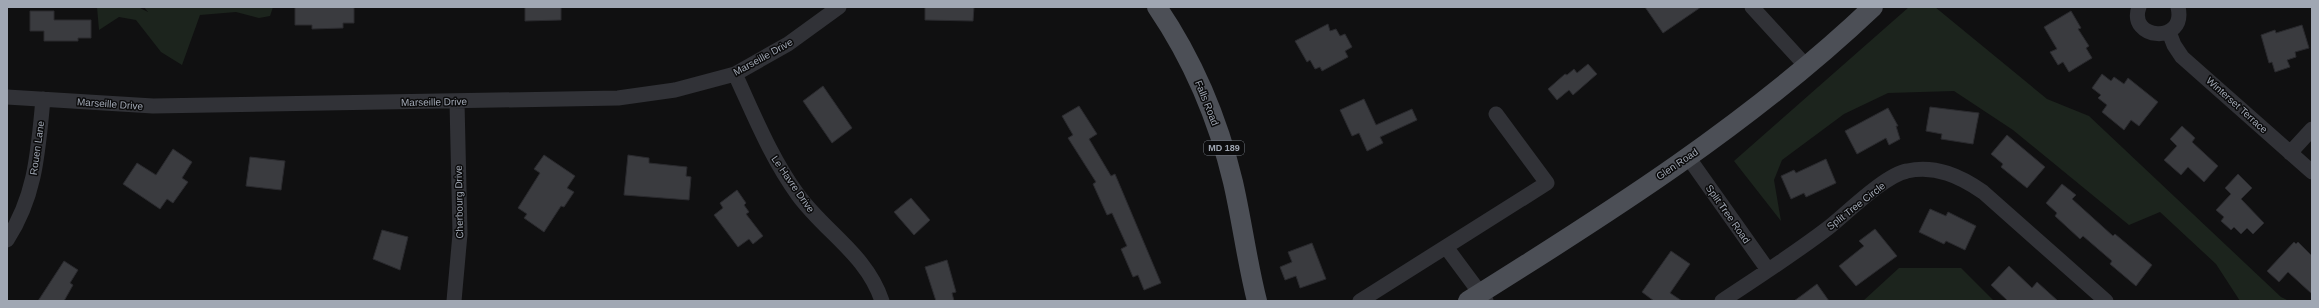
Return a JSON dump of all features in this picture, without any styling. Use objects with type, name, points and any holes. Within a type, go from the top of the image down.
[{"type":"main road","name":"Falls Road","points":[[1157,7],[1191,65],[1208,100],[1222,140],[1233,182],[1257,301]]},
{"type":"main road","name":"Glen Road","points":[[1478,298],[1688,157],[1806,66],[1872,7]]},
{"type":"street","name":"Marseille Drive","points":[[7,97],[153,106],[457,102],[618,98],[675,90],[734,74],[788,44],[839,7]]},
{"type":"street","points":[[1752,7],[1806,66]]},
{"type":"street","points":[[2139,7],[2139,22],[2146,31],[2157,35],[2169,32],[2177,23],[2178,7]]},
{"type":"street","name":"Winterset Terrace","points":[[2169,32],[2174,45],[2182,57],[2312,172]]},
{"type":"street","name":"Le Havre Drive","points":[[734,74],[773,157],[798,195],[815,216],[855,254],[865,267],[882,301]]},
{"type":"street","name":"Rouen Lane","points":[[7,240],[23,208],[36,167],[43,100]]},
{"type":"street","name":"Cherbourg Drive","points":[[454,301],[460,234],[457,102]]},
{"type":"street","points":[[1360,301],[1546,183],[1496,114]]},
{"type":"street","points":[[2290,153],[2312,129]]},
{"type":"street","name":"Split Tree Road","points":[[1688,157],[1768,270]]},
{"type":"street","name":"Split Tree Circle","points":[[1722,301],[1827,228],[1885,182],[1905,171],[1927,168],[1942,171],[1965,179],[1983,192],[2106,301]]},
{"type":"street","points":[[1446,247],[1478,298]]},
{"type":"shaded area","points":[[97,7],[138,7],[148,12],[144,7],[273,7],[270,16],[259,18],[236,12],[200,15],[182,65],[161,52],[136,20],[119,17],[99,30]]},
{"type":"shaded area","points":[[1909,7],[1935,7],[2047,99],[2089,116],[2281,297],[2289,301],[2240,301],[2216,264],[2160,212],[2129,225],[2013,130],[1954,91],[1888,93],[1844,114],[1782,160],[1774,180],[1781,221],[1734,161]]},
{"type":"shaded area","points":[[1899,268],[1961,268],[1994,301],[1863,301]]},
{"type":"building","points":[[295,7],[354,7],[354,23],[343,23],[343,28],[312,29],[312,25],[295,25]]},
{"type":"building","points":[[525,7],[561,7],[561,20],[525,21]]},
{"type":"building","points":[[925,7],[974,7],[973,21],[925,20]]},
{"type":"building","points":[[1645,7],[1701,7],[1663,33]]},
{"type":"building","points":[[30,11],[54,11],[54,20],[91,20],[91,38],[78,38],[78,41],[44,41],[44,31],[30,31]]},
{"type":"building","points":[[2071,11],[2081,28],[2078,29],[2089,46],[2086,48],[2092,58],[2069,72],[2063,62],[2058,65],[2050,52],[2057,49],[2044,27]]},
{"type":"building","points":[[1328,24],[1330,31],[1336,29],[1340,36],[1345,34],[1352,47],[1345,51],[1348,57],[1322,71],[1320,67],[1315,69],[1310,60],[1307,62],[1295,41]]},
{"type":"building","points":[[2302,25],[2309,48],[2295,52],[2296,57],[2287,60],[2290,67],[2275,72],[2272,62],[2269,63],[2261,35],[2275,30],[2276,33]]},
{"type":"building","points":[[1588,64],[1597,74],[1573,95],[1569,90],[1557,100],[1548,89],[1565,74],[1567,75],[1574,69],[1577,73]]},
{"type":"building","points":[[2102,74],[2111,81],[2114,77],[2124,84],[2128,78],[2158,102],[2139,126],[2131,120],[2124,130],[2102,112],[2107,105],[2098,98],[2101,95],[2092,88]]},
{"type":"building","points":[[823,86],[852,128],[832,143],[803,101]]},
{"type":"building","points":[[1364,99],[1376,125],[1412,109],[1417,120],[1380,137],[1383,143],[1367,151],[1359,133],[1352,136],[1340,110]]},
{"type":"building","points":[[1079,106],[1097,134],[1089,139],[1111,176],[1115,174],[1161,283],[1144,290],[1138,275],[1133,277],[1121,249],[1127,246],[1112,213],[1107,215],[1093,184],[1096,182],[1068,138],[1073,135],[1062,116]]},
{"type":"building","points":[[1930,107],[1979,113],[1973,144],[1941,139],[1942,134],[1926,131]]},
{"type":"building","points":[[1888,108],[1898,126],[1896,126],[1900,139],[1889,145],[1886,138],[1857,154],[1845,131]]},
{"type":"building","points":[[2182,126],[2195,138],[2192,142],[2218,166],[2204,182],[2188,167],[2181,175],[2164,160],[2177,146],[2170,139]]},
{"type":"building","points":[[2007,135],[2045,167],[2027,188],[2001,167],[2003,164],[1991,154]]},
{"type":"building","points":[[173,149],[192,162],[182,178],[188,182],[173,203],[167,199],[160,209],[123,184],[137,163],[156,175]]},
{"type":"building","points":[[544,155],[575,176],[567,188],[574,192],[564,207],[561,206],[544,232],[524,218],[527,214],[518,208],[540,173],[534,169]]},
{"type":"building","points":[[628,155],[649,158],[649,163],[687,167],[686,176],[691,177],[689,200],[624,195]]},
{"type":"building","points":[[250,157],[285,161],[281,190],[246,186]]},
{"type":"building","points":[[1826,159],[1836,183],[1806,197],[1804,193],[1791,199],[1781,176],[1794,170],[1796,173]]},
{"type":"building","points":[[2238,174],[2252,188],[2241,199],[2264,223],[2253,234],[2247,228],[2241,234],[2234,227],[2231,230],[2221,221],[2224,217],[2216,210],[2231,194],[2225,188]]},
{"type":"building","points":[[2062,184],[2076,195],[2072,199],[2113,236],[2115,234],[2152,265],[2136,286],[2110,264],[2112,261],[2083,236],[2080,239],[2055,216],[2057,213],[2046,203]]},
{"type":"building","points":[[737,190],[746,203],[744,205],[749,212],[746,214],[763,236],[753,244],[749,239],[738,247],[714,215],[723,208],[720,203]]},
{"type":"building","points":[[911,198],[930,220],[914,235],[894,212]]},
{"type":"building","points":[[1930,209],[1946,216],[1948,212],[1976,226],[1965,250],[1946,241],[1944,244],[1919,232]]},
{"type":"building","points":[[1875,229],[1897,256],[1856,286],[1839,266],[1864,246],[1859,241]]},
{"type":"building","points":[[382,230],[408,237],[400,270],[373,259]]},
{"type":"building","points":[[2294,242],[2296,244],[2298,242],[2312,256],[2312,294],[2288,272],[2279,282],[2267,271]]},
{"type":"building","points":[[1312,243],[1326,279],[1300,288],[1296,276],[1285,280],[1280,267],[1292,262],[1288,252]]},
{"type":"building","points":[[1671,251],[1690,264],[1670,293],[1682,301],[1654,301],[1642,292]]},
{"type":"building","points":[[947,260],[956,292],[952,293],[954,301],[936,301],[925,267]]},
{"type":"building","points":[[64,261],[78,270],[70,283],[73,285],[64,301],[38,301]]},
{"type":"building","points":[[2009,266],[2032,288],[2037,282],[2058,301],[2008,301],[1991,285]]},
{"type":"building","points":[[1817,284],[1829,301],[1794,301],[1805,293]]}]
